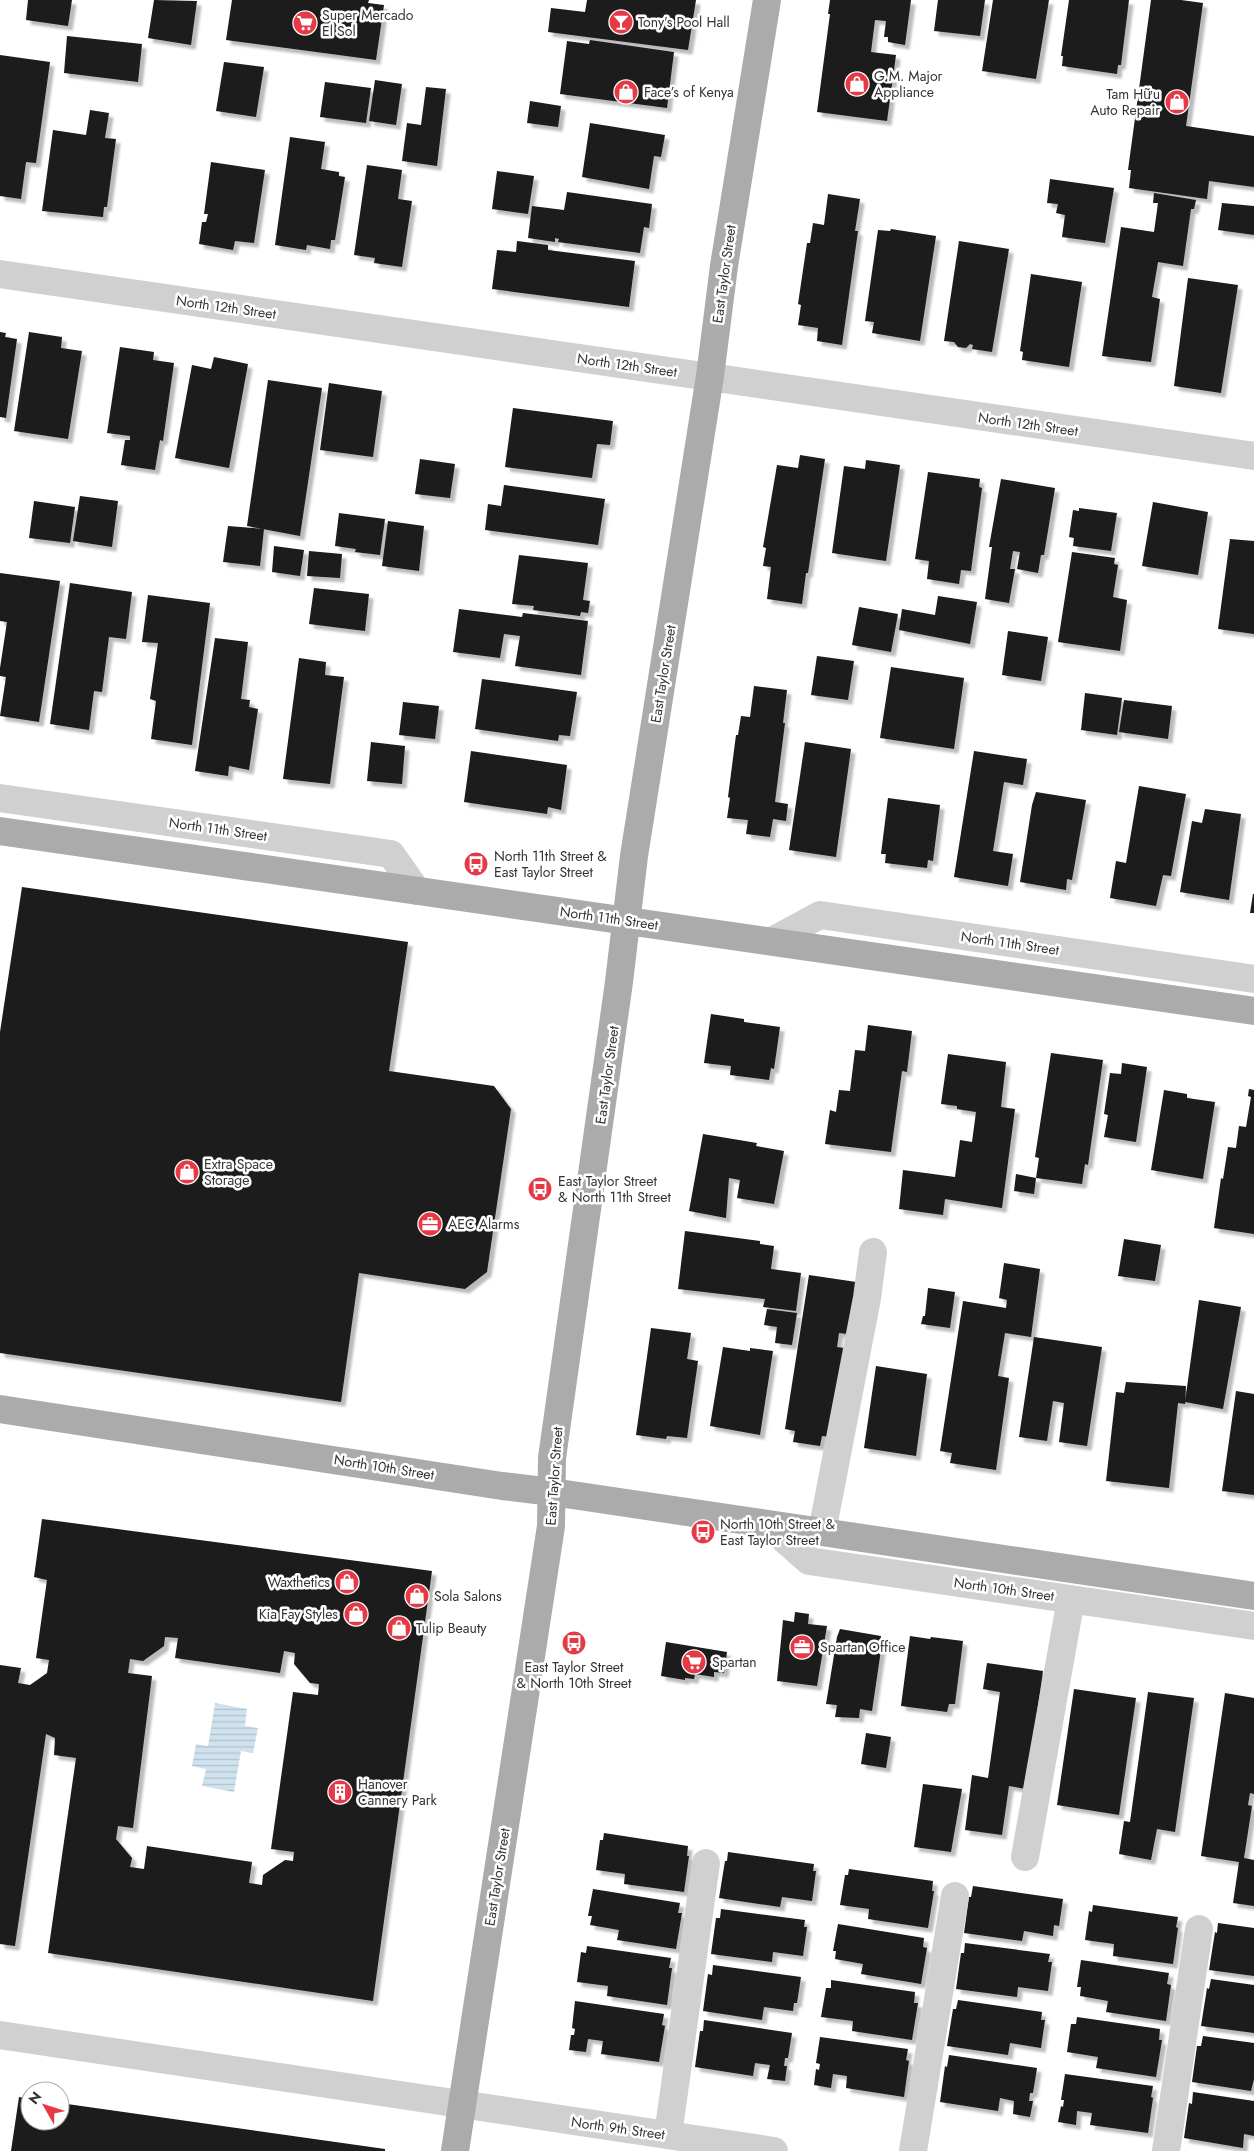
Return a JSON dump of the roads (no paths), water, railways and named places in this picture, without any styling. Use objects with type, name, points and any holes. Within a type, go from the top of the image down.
[{"type":"main road","name":"East Taylor Street","points":[[455,2151],[551,1526],[552,1458],[627,921],[634,856],[710,376],[724,266],[767,0]]},
{"type":"main road","name":"North 11th Street","points":[[0,831],[1254,1011]]},
{"type":"main road","name":"North 10th Street","points":[[0,1409],[502,1486],[1254,1596]]},
{"type":"street","name":"North 12th Street","points":[[0,274],[1254,456]]},
{"type":"street","name":"North 11th Street","points":[[0,798],[391,854],[418,891]]},
{"type":"street","name":"North 11th Street","points":[[772,941],[820,915],[1254,979]]},
{"type":"street","points":[[822,1532],[867,1298],[873,1252]]},
{"type":"street","name":"North 10th Street","points":[[767,1524],[809,1561],[1254,1626]]},
{"type":"street","points":[[1025,1857],[1071,1599]]},
{"type":"street","points":[[661,2140],[706,1863]]},
{"type":"street","points":[[913,2151],[955,1896]]},
{"type":"street","points":[[1166,2151],[1199,1929]]},
{"type":"street","name":"North 9th Street","points":[[0,2035],[347,2086],[661,2140],[774,2151]]},
{"type":"water","points":[[215,1703],[247,1709],[245,1726],[258,1728],[253,1753],[241,1751],[234,1792],[202,1786],[206,1769],[192,1766],[196,1744],[208,1746]]},
{"type":"place","name":"Tony’s Pool Hall","points":[[621,22]]},
{"type":"place","name":"Super Mercado El Sol","points":[[305,23]]},
{"type":"place","name":"G.M. Major Appliance","points":[[857,84]]},
{"type":"place","name":"Face’s of Kenya","points":[[626,92]]},
{"type":"place","name":"Tam Hữu Auto Repair","points":[[1177,102]]},
{"type":"place","name":"North 11th Street & East Taylor Street","points":[[476,864]]},
{"type":"place","name":"Extra Space Storage","points":[[187,1172]]},
{"type":"place","name":"East Taylor Street & North 11th Street","points":[[540,1189]]},
{"type":"place","name":"AEC Alarms","points":[[430,1224]]},
{"type":"place","name":"North 10th Street & East Taylor Street","points":[[703,1532]]},
{"type":"place","name":"Waxthetics","points":[[347,1582]]},
{"type":"place","name":"Sola Salons","points":[[417,1596]]},
{"type":"place","name":"Kia Fay Styles","points":[[356,1614]]},
{"type":"place","name":"Tulip Beauty","points":[[399,1628]]},
{"type":"place","name":"East Taylor Street & North 10th Street","points":[[574,1643]]},
{"type":"place","name":"Spartan Office","points":[[802,1647]]},
{"type":"place","name":"Spartan","points":[[694,1662]]},
{"type":"place","name":"Hanover Cannery Park","points":[[340,1792]]}]
